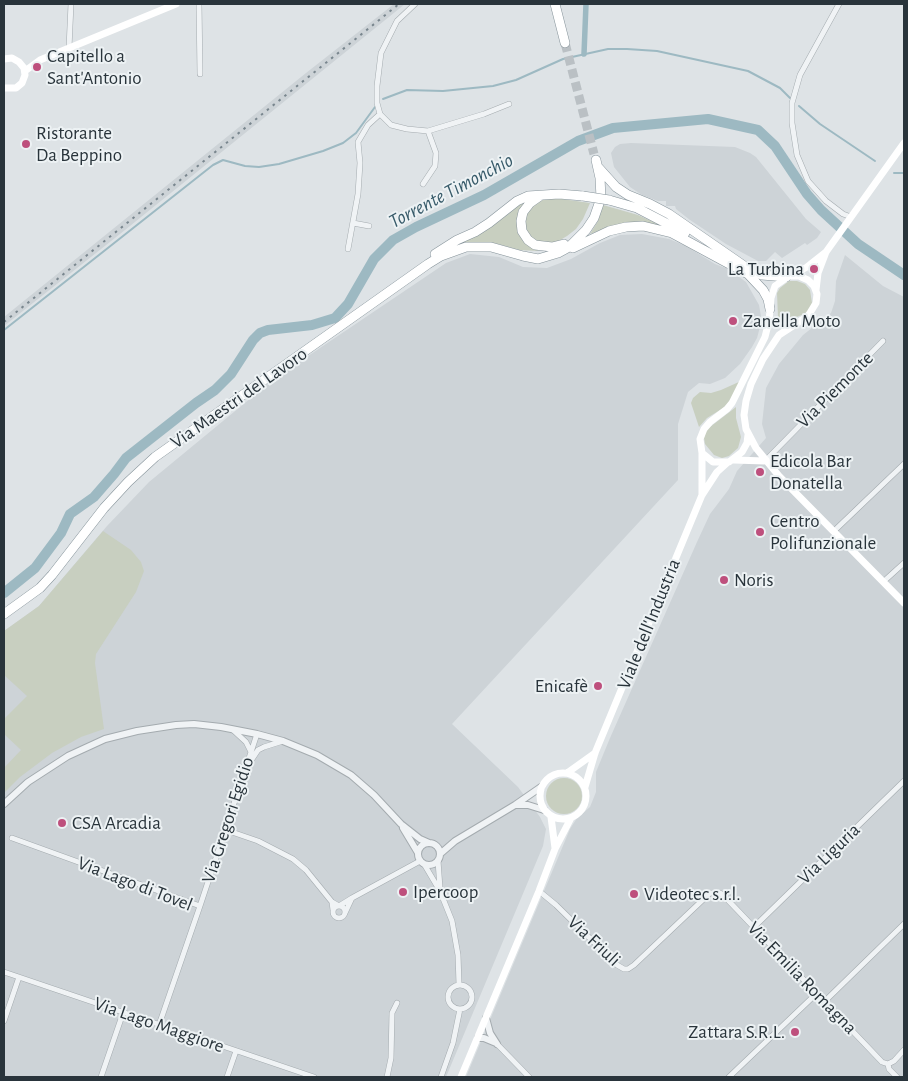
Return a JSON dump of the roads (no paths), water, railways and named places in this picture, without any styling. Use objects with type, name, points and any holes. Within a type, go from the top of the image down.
[{"type":"highway","points":[[555,4],[565,43]]},
{"type":"highway","points":[[512,253],[543,253],[551,251],[564,244],[582,227],[590,215],[596,189],[596,160]]},
{"type":"highway","points":[[538,259],[558,253],[569,247],[586,230],[594,218],[601,198],[600,178],[596,160]]},
{"type":"highway","points":[[596,160],[616,187],[628,196],[650,204],[669,214],[749,272],[763,290],[770,309]]},
{"type":"highway","points":[[545,194],[530,203],[523,212],[521,221],[522,231],[528,240],[535,245],[552,247],[564,244]]},
{"type":"highway","points":[[382,296],[438,252],[489,223],[517,201],[528,196],[545,194],[583,196],[609,200],[637,208],[681,231],[749,272]]},
{"type":"highway","points":[[512,253],[538,259],[555,257],[609,231],[643,226],[672,233],[749,272],[789,276]]},
{"type":"highway","name":"Via Maestri del Lavoro","points":[[4,614],[40,588],[104,508],[155,457],[428,264],[453,251],[478,246],[501,249],[512,253]]},
{"type":"main road","points":[[23,68],[176,4]]},
{"type":"main road","points":[[5,58],[16,60],[23,68],[24,79],[19,86],[5,90]]},
{"type":"main road","name":"Viale dell'Industria","points":[[461,1077],[540,891],[554,849],[571,818],[584,806],[586,800],[585,787],[595,753],[702,495],[717,472],[744,449],[748,436],[744,422],[744,412],[753,380],[763,359],[779,335],[811,312],[817,300],[818,273],[826,252],[904,143]]},
{"type":"main road","name":"Viale dell'Industria","points":[[702,495],[700,439],[702,432],[734,400],[765,337],[769,321],[771,298],[775,286],[826,252]]},
{"type":"main road","points":[[789,276],[808,280],[816,290]]},
{"type":"main road","points":[[748,436],[765,461],[787,485],[904,603]]},
{"type":"main road","points":[[702,453],[713,462],[765,461]]},
{"type":"main road","points":[[567,773],[595,753]]},
{"type":"main road","points":[[571,818],[561,820],[551,817],[544,810],[540,799],[541,786],[554,774],[567,773],[581,780],[585,787]]},
{"type":"main road","name":"Viale dell'Industria","points":[[551,817],[554,849]]},
{"type":"street","points":[[69,48],[71,4]]},
{"type":"street","points":[[199,4],[200,74]]},
{"type":"street","points":[[415,4],[403,13],[397,21],[381,53],[376,86],[379,109],[391,125],[428,131],[484,114],[509,104]]},
{"type":"street","points":[[839,4],[800,75],[793,99],[792,124],[796,156],[806,178],[826,201],[850,219]]},
{"type":"street","points":[[348,249],[357,205],[360,175],[358,142],[379,109]]},
{"type":"street","points":[[423,184],[435,166],[436,153],[428,131]]},
{"type":"street","points":[[353,223],[369,226]]},
{"type":"street","name":"Via Piemonte","points":[[765,461],[883,341]]},
{"type":"street","points":[[834,531],[904,464]]},
{"type":"street","points":[[883,582],[904,563]]},
{"type":"street","points":[[4,804],[28,782],[68,756],[105,739],[176,724],[194,724],[257,734],[283,741],[317,756],[351,775],[368,789],[401,824],[420,839],[432,844],[439,858],[440,891]]},
{"type":"street","points":[[232,730],[246,742],[251,753]]},
{"type":"street","name":"Via Gregori Egidio","points":[[200,906],[257,734]]},
{"type":"street","points":[[246,766],[258,750],[283,741]]},
{"type":"street","name":"Via Liguria","points":[[754,927],[904,781]]},
{"type":"street","points":[[333,910],[352,898],[422,863],[430,865],[455,841],[515,805],[541,786]]},
{"type":"street","points":[[515,805],[528,805],[544,810]]},
{"type":"street","points":[[401,824],[440,891],[452,921],[458,955],[458,984]]},
{"type":"street","points":[[226,830],[258,841],[293,860],[306,870],[332,902],[344,909],[345,913]]},
{"type":"street","name":"Via Lago di Tovel","points":[[12,838],[200,906],[159,1025]]},
{"type":"street","points":[[418,853],[423,845],[455,841]]},
{"type":"street","name":"Via Friuli","points":[[540,891],[616,965],[624,969],[634,965],[710,893],[716,892]]},
{"type":"street","name":"Via Emilia Romagna","points":[[716,892],[725,897],[882,1062],[888,1064],[889,1069],[897,1077]]},
{"type":"street","points":[[332,902],[334,916],[342,918],[352,898]]},
{"type":"street","points":[[824,1002],[904,924]]},
{"type":"street","name":"Via Lago Maggiore","points":[[4,972],[314,1077]]},
{"type":"street","points":[[4,1021],[18,977]]},
{"type":"street","points":[[458,984],[450,990],[448,998],[451,1004],[460,1009]]},
{"type":"street","points":[[458,984],[466,986],[472,996],[472,1000],[467,1006],[460,1009]]},
{"type":"street","points":[[729,1077],[816,994]]},
{"type":"street","points":[[387,1077],[391,1058],[392,1013],[396,1003]]},
{"type":"street","points":[[441,1077],[454,1043],[460,1009]]},
{"type":"street","points":[[101,1077],[123,1013]]},
{"type":"street","points":[[486,1018],[490,1033],[497,1044],[529,1077]]},
{"type":"street","points":[[478,1038],[484,1038],[497,1044]]},
{"type":"street","points":[[226,1077],[236,1050]]},
{"type":"street","points":[[888,1064],[894,1061],[904,1050]]},
{"type":"waterway","points":[[584,54],[586,4]]},
{"type":"waterway","points":[[383,99],[407,90],[443,91],[493,86],[516,80],[563,59],[608,49],[657,51],[748,71],[780,88],[790,98]]},
{"type":"waterway","points":[[799,106],[820,124],[875,161]]},
{"type":"waterway","points":[[4,330],[213,165],[223,160],[245,166],[259,167],[279,164],[323,151],[343,143],[356,133],[375,107]]},
{"type":"waterway","name":"Torrente Timonchio","points":[[4,593],[35,568],[61,533],[70,514],[94,497],[126,458],[215,390],[231,374],[253,340],[260,333],[268,330],[312,325],[335,318],[348,304],[374,259],[393,240],[484,195],[578,141],[613,128],[708,119],[758,130],[775,146],[807,194],[821,210],[858,244],[904,275]]},
{"type":"waterway","points":[[894,173],[904,173]]},
{"type":"tunnel","points":[[565,43],[594,154]]},
{"type":"railway","points":[[4,322],[399,4]]},
{"type":"place","name":"Capitello a Sant'Antonio","points":[[37,67]]},
{"type":"place","name":"Ristorante Da Beppino","points":[[26,144]]},
{"type":"place","name":"La Turbina","points":[[814,269]]},
{"type":"place","name":"Zanella Moto","points":[[733,321]]},
{"type":"place","name":"Edicola Bar Donatella","points":[[760,472]]},
{"type":"place","name":"Centro Polifunzionale","points":[[760,532]]},
{"type":"place","name":"Noris","points":[[724,580]]},
{"type":"place","name":"Enicafè","points":[[598,686]]},
{"type":"place","name":"CSA Arcadia","points":[[62,823]]},
{"type":"place","name":"Ipercoop","points":[[403,892]]},
{"type":"place","name":"Videotec s.r.l.","points":[[634,894]]},
{"type":"place","name":"Zattara S.R.L.","points":[[795,1032]]}]
